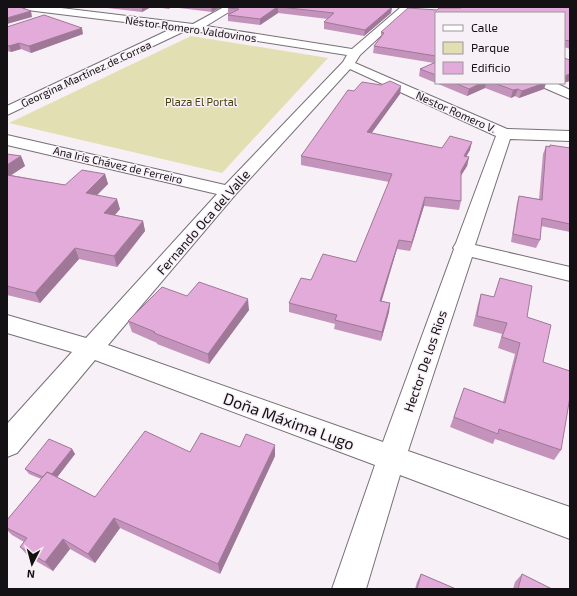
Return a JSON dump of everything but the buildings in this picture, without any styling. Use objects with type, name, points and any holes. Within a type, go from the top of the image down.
[{"type":"street","name":"Néstor Romero Valdovinos","points":[[27,7],[190,27],[351,59]]},
{"type":"street","name":"Georgina Martínez de Correa","points":[[7,111],[232,7]]},
{"type":"street","name":"Fernando Oca del Valle","points":[[7,444],[92,350],[229,191],[351,59],[404,9]]},
{"type":"street","points":[[42,18],[63,12]]},
{"type":"street","name":"Nestor Romero V.","points":[[351,59],[504,134],[570,136]]},
{"type":"street","points":[[547,84],[570,95]]},
{"type":"street","name":"Hector De los Rios","points":[[349,589],[391,459],[463,248],[504,134]]},
{"type":"street","name":"Ana Iris Chávez de Ferreiro","points":[[7,140],[229,191]]},
{"type":"street","points":[[463,248],[570,274]]},
{"type":"street","name":"Doña Máxima Lugo","points":[[7,324],[92,350],[570,523]]},
{"type":"green space","name":"Plaza El Portal","points":[[191,36],[328,58],[222,173],[9,123]]}]
